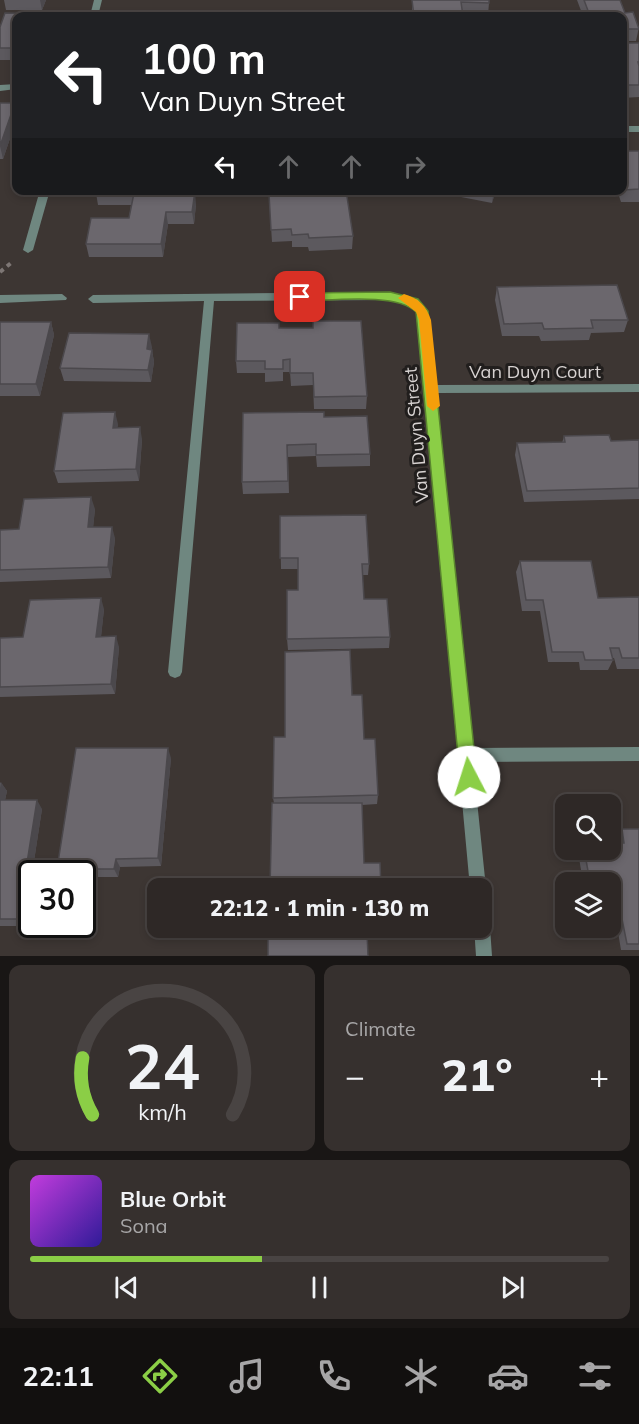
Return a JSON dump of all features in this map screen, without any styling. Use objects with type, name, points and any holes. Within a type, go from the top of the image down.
[{"type":"street","points":[[28,250],[44,195]]},
{"type":"street","points":[[0,299],[62,298]]},
{"type":"street","points":[[175,672],[209,298]]},
{"type":"street","name":"Van Duyn Street","points":[[93,299],[404,298],[414,302],[422,311],[425,320],[477,878]]},
{"type":"street","name":"Van Duyn Court","points":[[431,389],[639,388]]},
{"type":"street","points":[[467,755],[639,754]]},
{"type":"street","points":[[483,938],[484,956]]},
{"type":"building","points":[[412,0],[489,0],[489,3],[461,2],[462,12],[414,12]]},
{"type":"building","points":[[584,0],[620,0],[625,12],[588,12]]},
{"type":"building","points":[[633,12],[639,29],[627,29],[627,13]]},
{"type":"building","points":[[5,13],[12,13],[12,48],[0,48],[0,27]]},
{"type":"building","points":[[627,43],[639,43],[639,85],[627,85]]},
{"type":"building","points":[[0,103],[12,103],[12,112],[0,146]]},
{"type":"building","points":[[627,151],[639,151],[639,189],[627,190]]},
{"type":"building","points":[[134,195],[194,195],[192,212],[166,212],[161,244],[86,244],[91,218],[129,218]]},
{"type":"building","points":[[269,195],[347,195],[353,236],[309,238],[308,234],[292,235],[291,229],[271,230]]},
{"type":"building","points":[[617,285],[628,320],[591,320],[593,328],[544,329],[542,323],[504,324],[497,287]]},
{"type":"building","points":[[313,321],[361,321],[367,396],[314,397],[313,373],[290,373],[290,359],[283,360],[283,369],[265,369],[265,361],[236,361],[237,323],[279,323],[279,328],[313,328]]},
{"type":"building","points":[[0,322],[51,322],[36,384],[0,384]]},
{"type":"building","points":[[69,333],[149,334],[147,349],[152,350],[148,370],[60,368]]},
{"type":"building","points":[[115,412],[113,428],[140,427],[136,469],[54,471],[63,413]]},
{"type":"building","points":[[324,412],[324,417],[367,416],[370,454],[316,455],[316,444],[287,445],[288,481],[242,482],[243,413]]},
{"type":"building","points":[[609,435],[611,441],[639,440],[639,488],[527,491],[517,443],[565,442],[564,436]]},
{"type":"building","points":[[91,497],[88,527],[112,527],[108,567],[0,570],[0,530],[19,529],[24,499]]},
{"type":"building","points":[[366,515],[369,564],[362,564],[364,599],[387,599],[390,637],[287,639],[287,590],[298,590],[298,558],[280,558],[280,516]]},
{"type":"building","points":[[520,561],[591,561],[598,598],[639,597],[639,658],[622,658],[619,648],[610,648],[613,660],[585,660],[583,652],[552,652],[543,600],[526,600]]},
{"type":"building","points":[[101,598],[96,637],[116,636],[111,684],[0,687],[0,638],[23,637],[30,600]]},
{"type":"building","points":[[350,650],[352,695],[362,695],[364,739],[375,739],[378,795],[273,798],[274,737],[285,737],[285,652]]},
{"type":"building","points":[[76,748],[168,748],[158,858],[116,859],[114,869],[96,869],[96,860],[58,860]]},
{"type":"building","points":[[0,800],[37,800],[27,860],[18,860],[18,919],[0,919]]},
{"type":"building","points":[[272,803],[362,803],[364,863],[380,863],[381,878],[270,878]]},
{"type":"building","points":[[622,829],[639,829],[639,944],[627,944],[621,919],[621,872],[588,872],[586,860],[621,860],[621,843],[624,843]]},
{"type":"building","points":[[268,938],[367,938],[368,956],[268,956]]},
{"type":"slow traffic","points":[[404,298],[414,302],[422,311],[425,320],[433,406]]},
{"type":"route","points":[[300,297],[390,296],[414,302],[422,311],[425,320],[469,777]]}]
